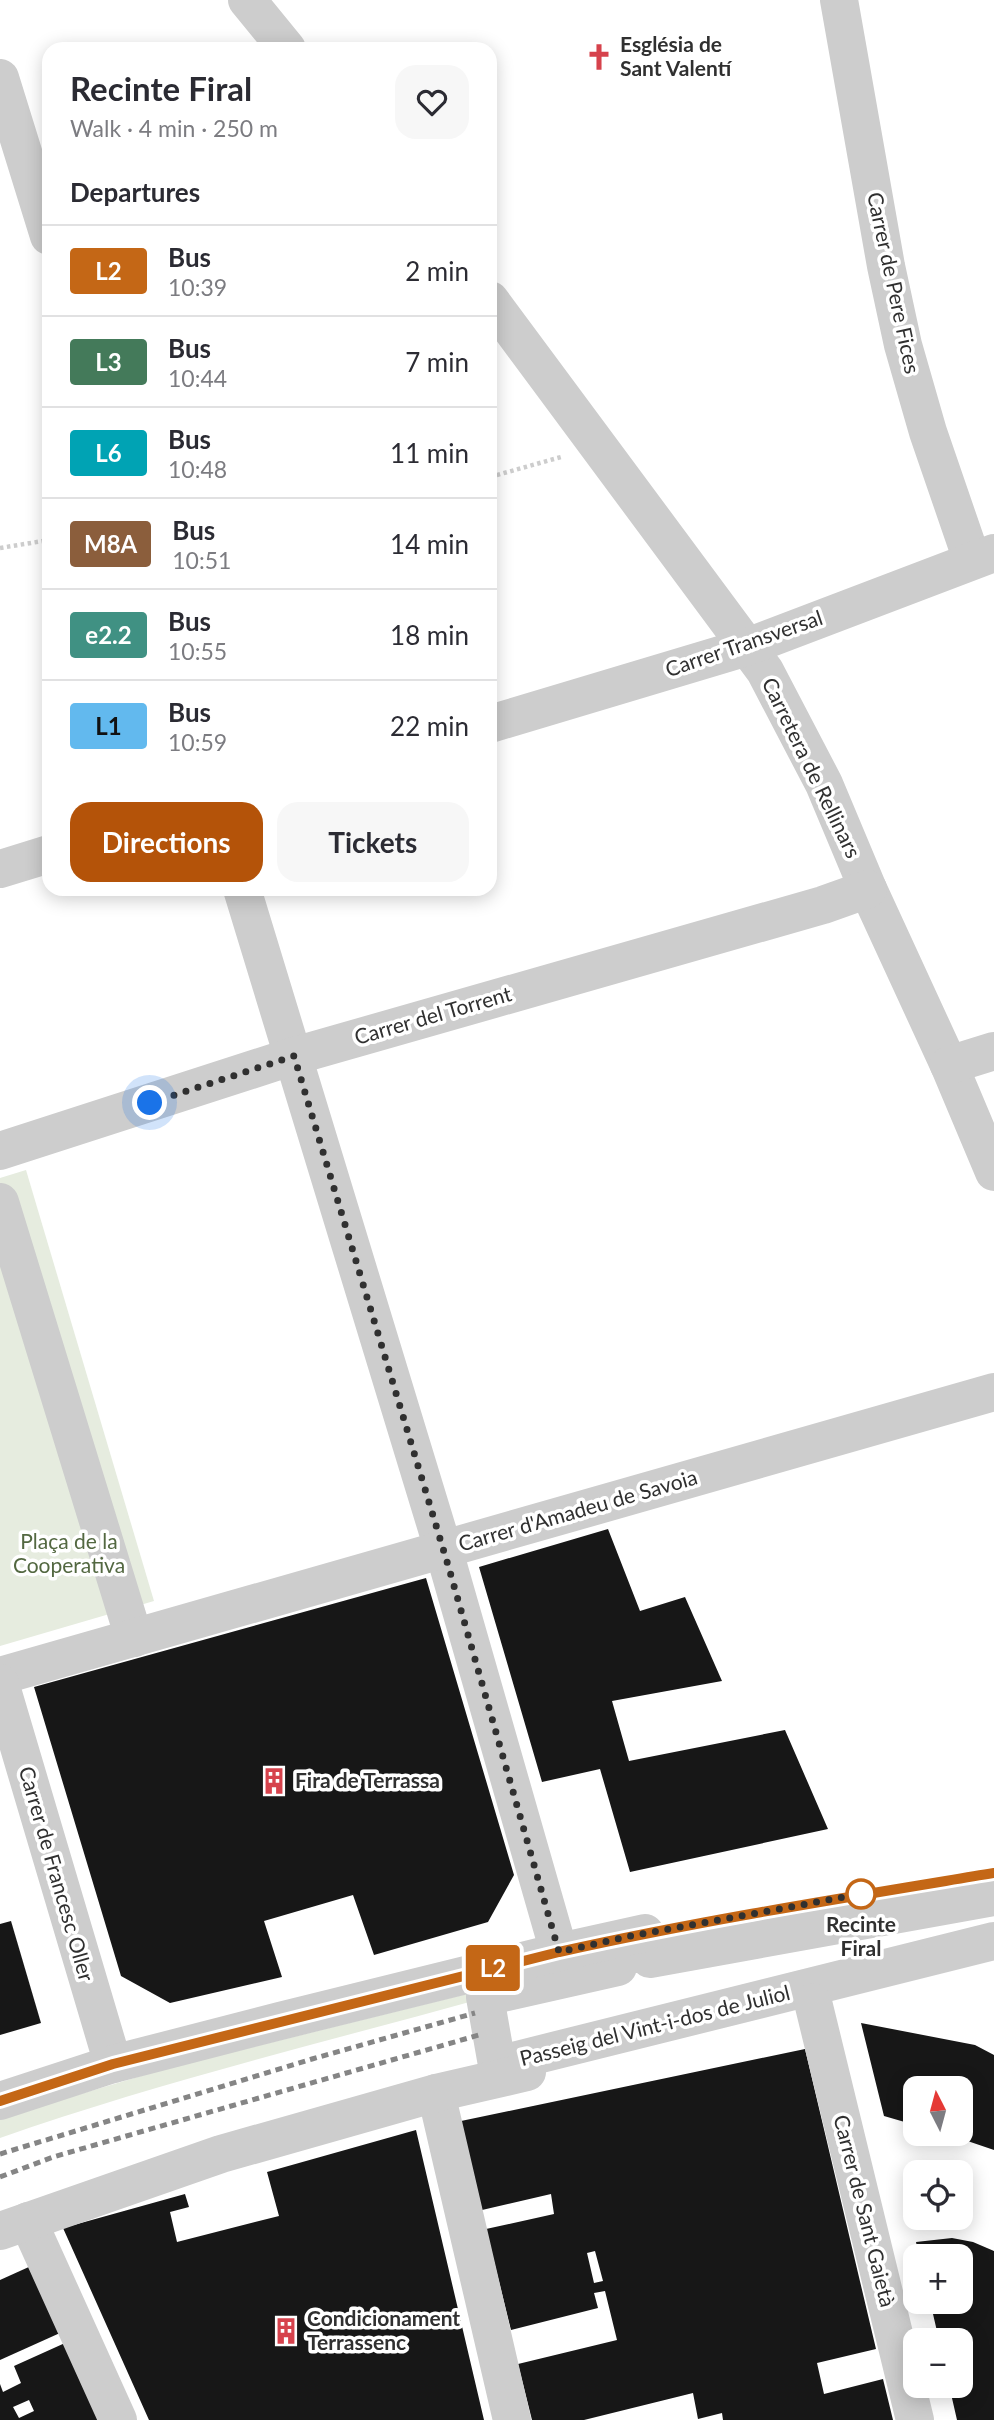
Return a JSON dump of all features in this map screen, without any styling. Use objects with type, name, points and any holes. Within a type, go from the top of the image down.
[{"type":"street","points":[[247,0],[281,42]]},
{"type":"street","name":"Carrer de Pere Fices","points":[[839,0],[886,265],[903,345],[928,432],[983,556]]},
{"type":"street","points":[[0,78],[42,213]]},
{"type":"street","name":"Carretera de Rellinars","points":[[497,309],[765,671],[824,785],[994,1172]]},
{"type":"street","name":"Carrer Transversal","points":[[497,722],[747,647],[983,556]]},
{"type":"street","points":[[0,869],[42,856]]},
{"type":"street","name":"Carrer del Torrent","points":[[0,1151],[294,1056],[810,909],[868,889]]},
{"type":"street","points":[[245,896],[443,1549],[559,1952]]},
{"type":"street","points":[[949,1065],[994,1051]]},
{"type":"street","points":[[0,1202],[134,1638]]},
{"type":"street","name":"Carrer d'Amadeu de Savoia","points":[[0,1676],[994,1392]]},
{"type":"street","name":"Carrer de Francesc Oller","points":[[0,1683],[113,2064]]},
{"type":"street","points":[[0,2101],[113,2064],[559,1952],[818,1902],[994,1873]]},
{"type":"street","name":"Passeig del Vint-i-dos de Juliol","points":[[994,1896],[650,1959],[649,1952],[616,1957],[618,1967],[485,1997],[497,2065],[994,1941]]},
{"type":"street","name":"Passeig del Vint-i-dos de Juliol","points":[[14,2226],[221,2154],[436,2093],[813,2002],[994,1955]]},
{"type":"street","name":"Carrer de Sant Gaietà","points":[[813,2002],[915,2420]]},
{"type":"street","points":[[436,2093],[512,2420]]},
{"type":"street","points":[[14,2226],[118,2420]]},
{"type":"path","points":[[497,475],[572,454]]},
{"type":"path","points":[[0,548],[42,541]]},
{"type":"green space","name":"Plaça de la Cooperativa","points":[[26,1170],[154,1601],[0,1646],[0,1178]]},
{"type":"green space","points":[[616,1957],[484,1998],[180,2081],[0,2138],[0,2118],[168,2068]]},
{"type":"building","points":[[608,1529],[640,1611],[685,1597],[722,1681],[612,1701],[629,1761],[785,1730],[828,1829],[630,1872],[600,1769],[542,1782],[479,1567]]},
{"type":"building","name":"Fira de Terrassa","points":[[426,1578],[514,1875],[488,1922],[374,1955],[353,1895],[264,1921],[282,1977],[170,2003],[121,1976],[34,1687]]},
{"type":"building","points":[[11,1921],[41,2023],[0,2035],[0,1924]]},
{"type":"building","points":[[861,2023],[975,2045],[994,2055],[994,2150],[973,2143],[973,2076],[903,2076],[903,2122],[884,2116]]},
{"type":"building","points":[[805,2049],[876,2349],[817,2363],[824,2394],[883,2379],[893,2420],[723,2420],[722,2413],[698,2419],[693,2393],[584,2420],[532,2420],[518,2364],[617,2340],[605,2291],[594,2293],[598,2308],[511,2330],[486,2229],[554,2214],[551,2194],[482,2210],[461,2121]],"holes":[[[595,2251],[603,2281],[594,2283],[587,2253]]]},
{"type":"building","name":"Condicionament Terrassenc","points":[[416,2130],[484,2420],[149,2420],[63,2228],[185,2194],[189,2207],[170,2212],[177,2242],[279,2216],[267,2172]]},
{"type":"building","points":[[952,2238],[973,2242],[994,2251],[994,2420],[957,2420],[952,2398],[973,2398],[973,2328],[936,2328],[933,2314],[973,2314],[973,2244],[916,2242]]},
{"type":"building","points":[[31,2266],[60,2333],[0,2360],[0,2280]]},
{"type":"building","points":[[65,2343],[99,2420],[0,2420],[0,2384],[3,2392],[21,2383],[14,2366]],"holes":[[[29,2400],[34,2411],[19,2418],[13,2407]]]},
{"type":"railway","points":[[0,2154],[312,2059],[475,2013]]},
{"type":"railway","points":[[0,2177],[53,2157],[479,2035]]},
{"type":"bus line","name":"L2","points":[[0,2101],[113,2064],[559,1952],[807,1904],[994,1873]]},
{"type":"place","name":"Església de Sant Valentí","points":[[599,57]]},
{"type":"place","name":"Fira de Terrassa","points":[[274,1781]]},
{"type":"place","name":"Recinte Firal","points":[[861,1894]]},
{"type":"place","name":"Condicionament Terrassenc","points":[[286,2331]]},
{"type":"route","points":[[150,1103],[294,1056],[448,1565],[559,1952],[631,1936],[861,1894]]}]
